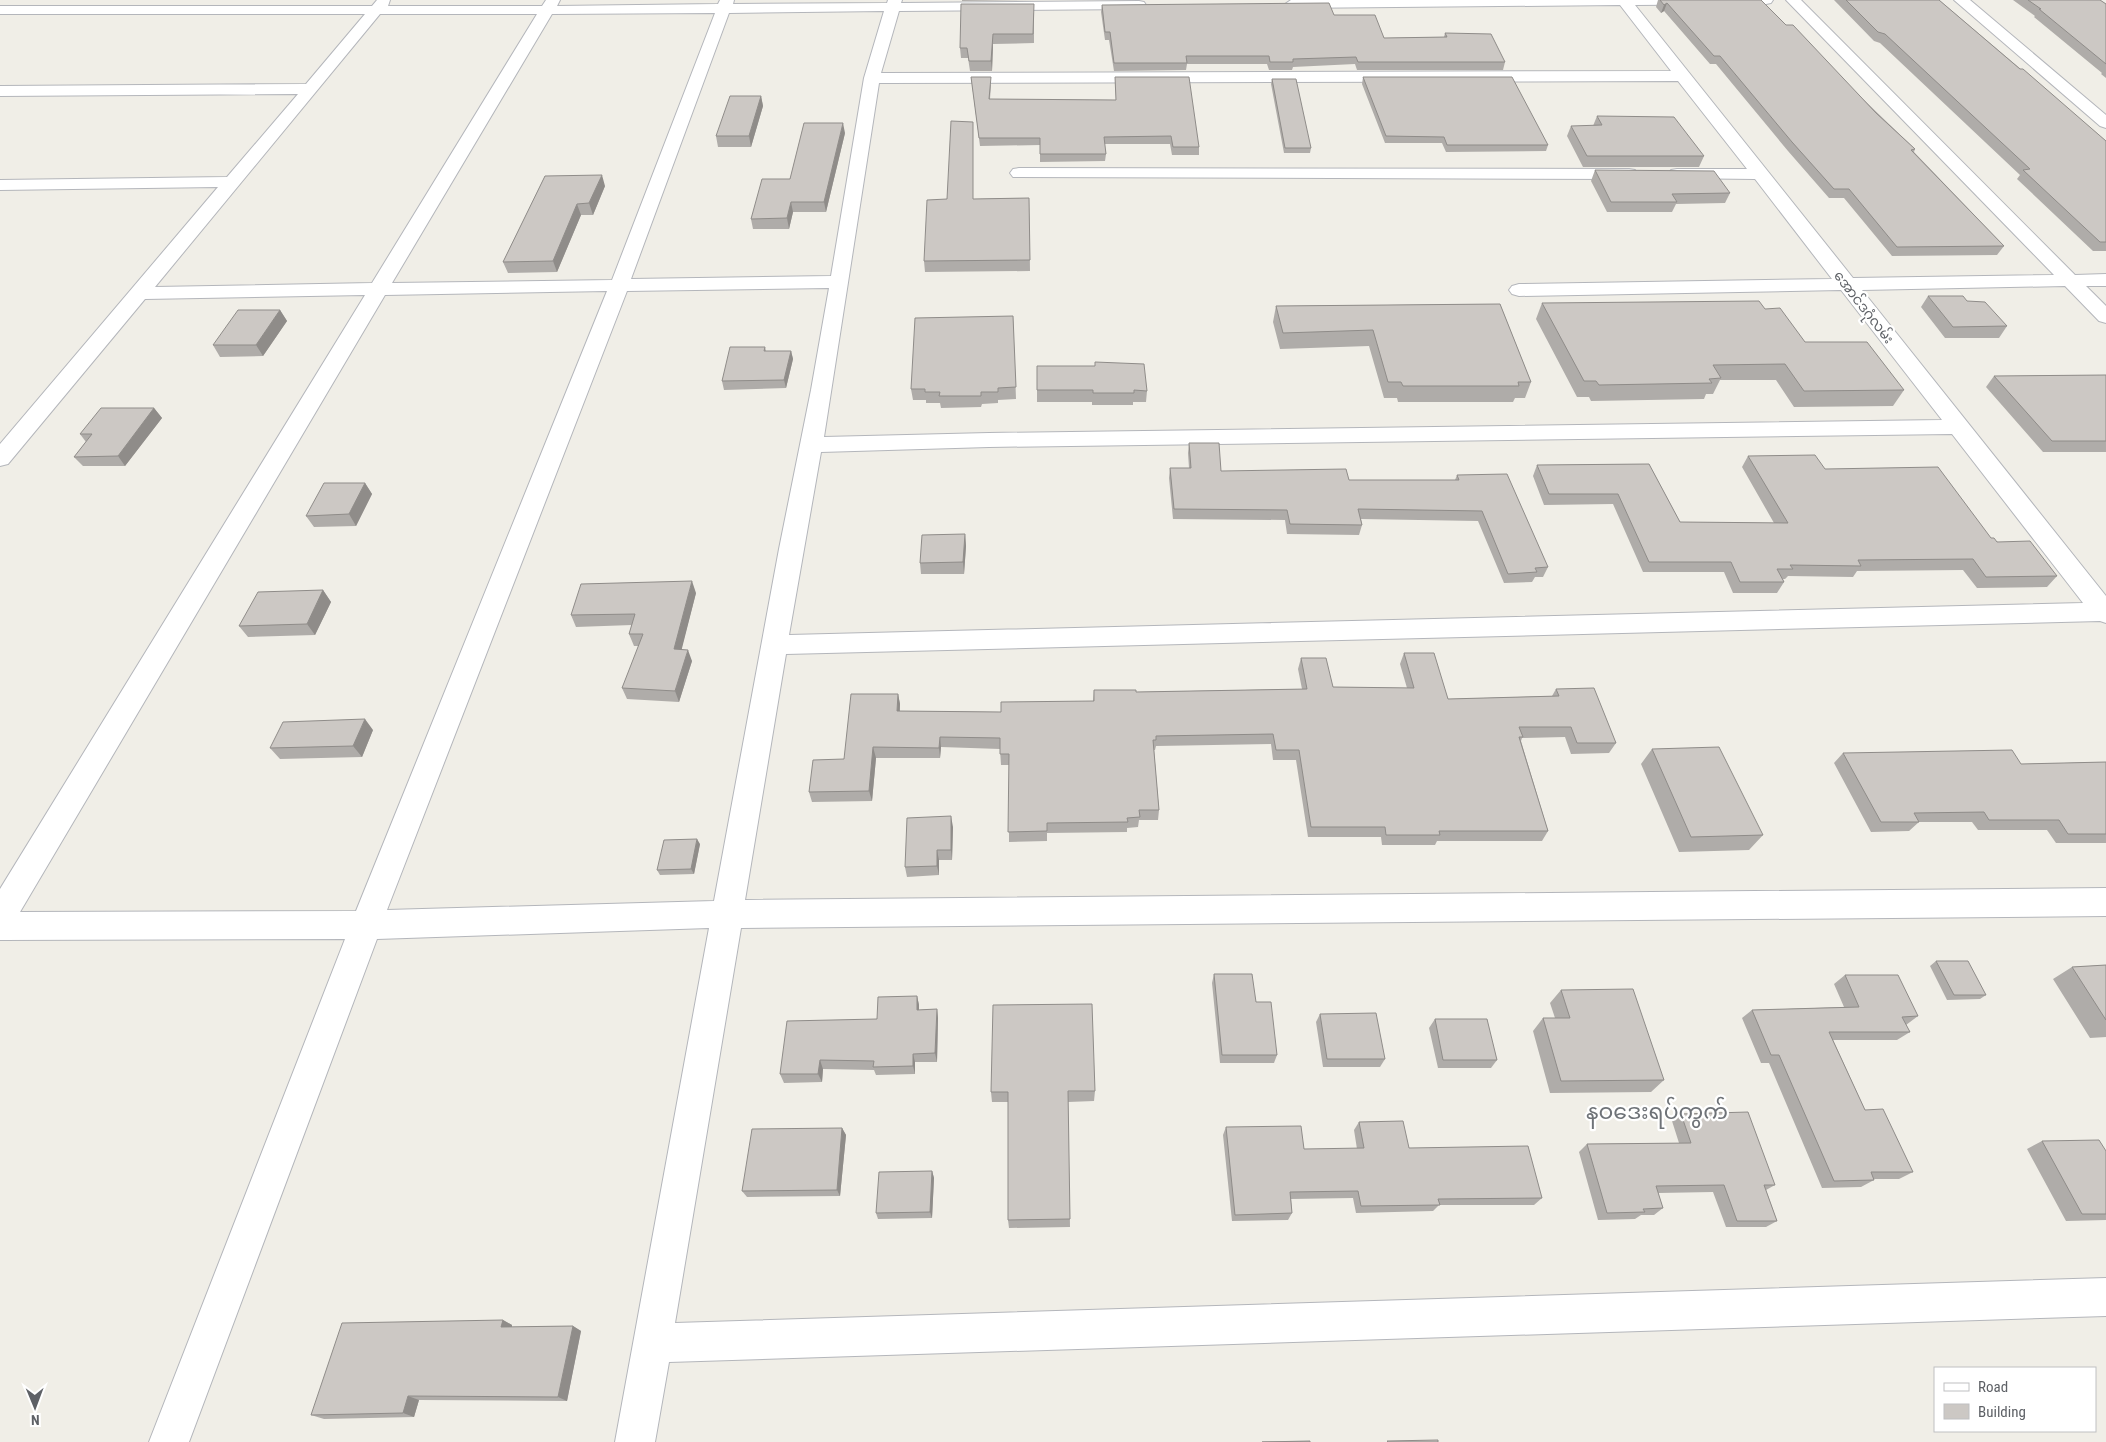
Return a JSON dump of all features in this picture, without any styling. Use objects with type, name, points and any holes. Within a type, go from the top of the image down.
[{"type":"street","points":[[1278,4],[1766,0]]},
{"type":"street","points":[[1793,0],[2106,317]]},
{"type":"street","points":[[1961,0],[2106,123]]},
{"type":"street","name":"အောင်ဒဂုံလမ်း","points":[[1623,1],[2105,613]]},
{"type":"street","points":[[635,1442],[774,644],[811,445],[872,78],[894,4]]},
{"type":"street","points":[[0,10],[381,5],[1150,5]]},
{"type":"street","points":[[0,459],[381,5]]},
{"type":"street","points":[[0,917],[550,5]]},
{"type":"street","points":[[169,1442],[366,925],[620,284],[726,5]]},
{"type":"street","points":[[872,78],[1681,76]]},
{"type":"street","points":[[0,91],[310,89]]},
{"type":"street","points":[[1019,173],[1758,174]]},
{"type":"street","points":[[0,185],[232,182]]},
{"type":"street","points":[[1519,290],[2106,280]]},
{"type":"street","points":[[139,293],[378,291],[620,284],[839,282]]},
{"type":"street","points":[[811,445],[1030,439],[1959,428]]},
{"type":"street","points":[[774,644],[2105,613]]},
{"type":"street","points":[[0,926],[366,925],[727,914],[2106,902]]},
{"type":"street","points":[[652,1343],[2106,1296]]},
{"type":"building","points":[[1660,0],[1761,0],[1786,25],[1793,25],[1876,113],[1915,149],[1911,150],[2004,246],[1897,247],[1849,189],[1834,189],[1720,56],[1714,56],[1667,3],[1664,5]]},
{"type":"building","points":[[1846,0],[1939,0],[2106,141],[2106,242],[2100,242],[2023,170],[2030,169],[1885,34],[1878,32]]},
{"type":"building","points":[[2028,0],[2100,0],[2106,4],[2106,64],[2039,9],[2041,9]]},
{"type":"building","points":[[1329,3],[1334,15],[1375,15],[1384,38],[1447,37],[1445,33],[1491,34],[1505,62],[1358,62],[1356,57],[1293,59],[1293,62],[1270,62],[1269,56],[1186,56],[1187,63],[1114,63],[1110,32],[1105,32],[1102,5]]},
{"type":"building","points":[[961,4],[1034,4],[1033,34],[993,34],[991,61],[969,61],[967,48],[960,48]]},
{"type":"building","points":[[971,77],[991,77],[989,99],[1116,100],[1115,77],[1189,77],[1199,147],[1173,147],[1171,136],[1104,137],[1106,154],[1040,154],[1040,138],[979,138]]},
{"type":"building","points":[[1363,77],[1512,77],[1548,145],[1447,145],[1444,137],[1386,136]]},
{"type":"building","points":[[1272,79],[1296,79],[1311,148],[1285,148]]},
{"type":"building","points":[[730,96],[761,96],[749,136],[716,136]]},
{"type":"building","points":[[1597,116],[1674,117],[1704,156],[1587,156],[1571,126],[1602,125]]},
{"type":"building","points":[[951,121],[973,122],[973,199],[1029,198],[1030,260],[924,261],[927,200],[947,199]]},
{"type":"building","points":[[804,123],[843,123],[824,202],[791,202],[787,218],[751,219],[762,179],[790,179]]},
{"type":"building","points":[[1595,170],[1714,171],[1730,193],[1672,194],[1677,202],[1611,202]]},
{"type":"building","points":[[602,175],[589,203],[577,204],[553,261],[503,262],[545,176]]},
{"type":"building","points":[[1928,296],[1963,296],[1967,301],[1985,302],[2007,326],[1953,327]]},
{"type":"building","points":[[1759,301],[1765,309],[1780,308],[1805,342],[1867,342],[1904,390],[1804,391],[1785,364],[1713,365],[1721,378],[1709,379],[1712,383],[1599,385],[1596,381],[1584,381],[1542,303]]},
{"type":"building","points":[[1500,304],[1531,382],[1518,382],[1519,386],[1403,386],[1401,382],[1388,382],[1373,330],[1283,333],[1276,306]]},
{"type":"building","points":[[238,310],[280,310],[256,345],[213,345]]},
{"type":"building","points":[[1013,316],[1016,387],[998,388],[998,392],[981,392],[981,396],[939,396],[940,392],[925,392],[925,389],[911,389],[915,318]]},
{"type":"building","points":[[730,347],[765,347],[764,351],[791,351],[784,380],[722,381]]},
{"type":"building","points":[[1095,362],[1144,364],[1147,391],[1134,390],[1134,393],[1093,393],[1093,390],[1037,390],[1037,366],[1095,366]]},
{"type":"building","points":[[2106,375],[2106,441],[2052,441],[1994,376]]},
{"type":"building","points":[[101,408],[154,408],[118,456],[74,457],[92,434],[80,434]]},
{"type":"building","points":[[1189,443],[1219,443],[1221,471],[1346,469],[1349,480],[1459,480],[1457,475],[1507,474],[1548,567],[1535,568],[1537,572],[1508,574],[1482,511],[1358,509],[1362,525],[1290,524],[1287,510],[1174,509],[1170,468],[1191,468]]},
{"type":"building","points":[[1815,455],[1825,469],[1938,467],[1991,538],[1994,538],[1997,542],[2030,541],[2057,576],[1986,577],[1973,559],[1858,560],[1861,566],[1790,565],[1793,569],[1777,569],[1784,582],[1740,582],[1731,562],[1649,562],[1618,494],[1549,494],[1537,465],[1649,464],[1680,522],[1788,523],[1748,456]]},
{"type":"building","points":[[324,483],[365,483],[349,514],[306,516]]},
{"type":"building","points":[[965,534],[963,562],[920,563],[922,535]]},
{"type":"building","points":[[692,581],[674,649],[688,650],[675,691],[622,688],[643,634],[629,634],[635,614],[571,615],[581,584]]},
{"type":"building","points":[[323,590],[307,624],[239,626],[258,592]]},
{"type":"building","points":[[1404,653],[1434,653],[1448,699],[1559,696],[1556,689],[1594,688],[1616,743],[1577,743],[1571,727],[1519,727],[1523,737],[1519,737],[1548,831],[1439,831],[1440,835],[1386,835],[1385,827],[1311,827],[1299,750],[1276,750],[1273,734],[1156,736],[1156,740],[1153,740],[1159,810],[1139,810],[1140,817],[1127,818],[1128,822],[1047,823],[1047,831],[1008,832],[1009,754],[1000,754],[1000,738],[940,737],[939,748],[873,747],[869,791],[809,792],[813,760],[844,759],[851,694],[898,694],[897,711],[1001,712],[1001,702],[1094,701],[1094,690],[1136,690],[1136,692],[1307,689],[1301,658],[1326,658],[1333,687],[1414,688]]},
{"type":"building","points":[[365,719],[353,746],[270,748],[283,722]]},
{"type":"building","points":[[1719,747],[1763,835],[1691,837],[1652,749]]},
{"type":"building","points":[[2012,750],[2021,764],[2106,762],[2106,834],[2068,834],[2059,820],[1989,820],[1984,812],[1914,813],[1919,822],[1881,822],[1843,753]]},
{"type":"building","points":[[951,816],[951,850],[937,850],[937,866],[905,867],[907,818]]},
{"type":"building","points":[[697,839],[691,869],[657,870],[664,840]]},
{"type":"building","points":[[1936,961],[1968,961],[1986,995],[1954,995]]},
{"type":"building","points":[[2106,965],[2106,1020],[2072,967]]},
{"type":"building","points":[[1214,974],[1252,974],[1256,1002],[1271,1002],[1277,1055],[1222,1055]]},
{"type":"building","points":[[1845,975],[1898,975],[1918,1016],[1902,1017],[1910,1032],[1829,1032],[1865,1110],[1883,1109],[1913,1172],[1871,1172],[1874,1180],[1834,1181],[1779,1055],[1771,1055],[1752,1010],[1859,1007]]},
{"type":"building","points":[[1633,989],[1664,1080],[1561,1081],[1543,1018],[1570,1018],[1561,990]]},
{"type":"building","points":[[917,996],[917,1010],[937,1009],[935,1053],[913,1054],[913,1066],[873,1067],[874,1061],[820,1060],[818,1074],[780,1074],[787,1021],[877,1019],[878,997]]},
{"type":"building","points":[[1092,1004],[1095,1091],[1068,1091],[1070,1219],[1008,1220],[1008,1092],[991,1092],[993,1005]]},
{"type":"building","points":[[1376,1013],[1385,1059],[1327,1059],[1320,1014]]},
{"type":"building","points":[[1435,1019],[1487,1019],[1497,1060],[1443,1060]]},
{"type":"building","points":[[1748,1112],[1775,1185],[1764,1185],[1777,1221],[1737,1221],[1724,1185],[1656,1186],[1663,1208],[1643,1209],[1645,1212],[1607,1213],[1587,1144],[1691,1143],[1681,1114]]},
{"type":"building","points":[[1403,1121],[1409,1148],[1528,1146],[1542,1198],[1438,1199],[1440,1205],[1361,1206],[1358,1191],[1290,1192],[1292,1213],[1235,1215],[1226,1127],[1301,1126],[1304,1149],[1364,1148],[1359,1122]]},
{"type":"building","points":[[842,1128],[837,1190],[742,1191],[752,1129]]},
{"type":"building","points":[[2099,1140],[2106,1151],[2106,1214],[2082,1214],[2042,1141]]},
{"type":"building","points":[[932,1171],[930,1212],[876,1213],[879,1172]]},
{"type":"building","points":[[503,1320],[501,1327],[573,1326],[558,1397],[408,1396],[403,1413],[311,1415],[342,1323]]},
{"type":"building","points":[[1438,1440],[1438,1442],[1387,1441]]},
{"type":"building","points":[[1310,1441],[1310,1442],[1262,1442]]},
{"type":"district","name":"နဝဒေးရပ်ကွက်","points":[[1657,1111]]}]
